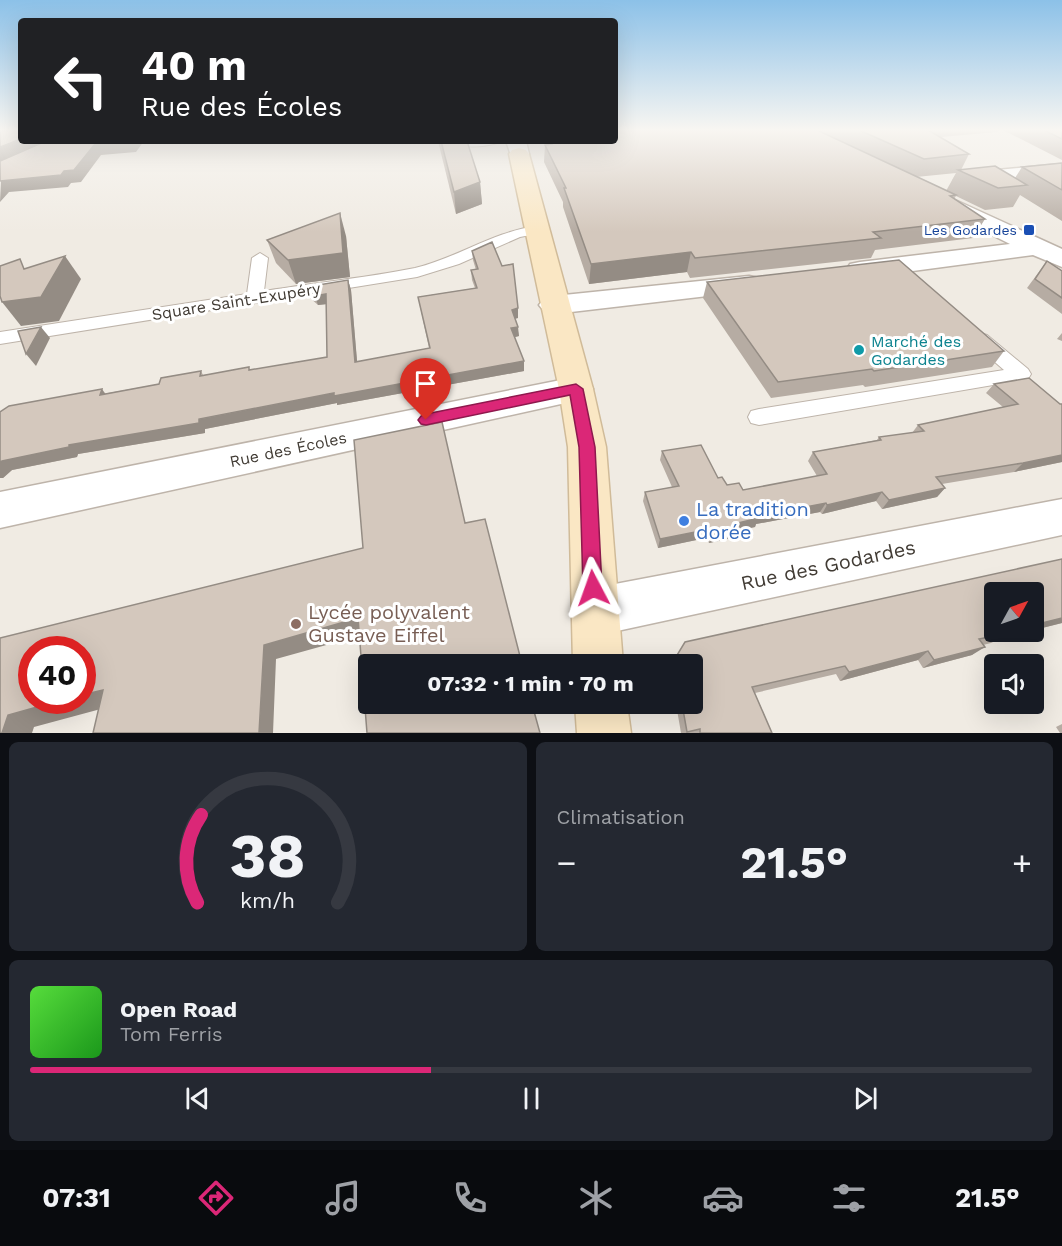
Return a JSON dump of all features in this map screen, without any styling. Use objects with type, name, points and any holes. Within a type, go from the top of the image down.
[{"type":"street","points":[[521,164],[576,389],[587,447],[597,654]]},
{"type":"street","points":[[1062,170],[926,188],[1062,259]]},
{"type":"street","points":[[838,273],[1023,250],[1036,246]]},
{"type":"street","points":[[554,305],[779,280]]},
{"type":"street","name":"Rue des Écoles","points":[[0,510],[576,389]]},
{"type":"street","name":"Rue des Godardes","points":[[594,612],[1062,517]]},
{"type":"street","points":[[602,714],[604,733]]},
{"type":"lane","name":"Square Saint-Exupéry","points":[[0,338],[417,272],[453,261],[516,233],[536,230]]},
{"type":"lane","points":[[255,297],[260,258]]},
{"type":"lane","points":[[897,266],[917,284]]},
{"type":"lane","points":[[759,417],[1022,374],[969,329]]},
{"type":"building","points":[[0,164],[79,164],[74,170],[64,171],[61,175],[0,181]]},
{"type":"building","points":[[447,164],[474,164],[480,182],[454,192]]},
{"type":"building","points":[[554,164],[890,164],[956,195],[950,196],[985,219],[873,232],[881,238],[695,258],[691,252],[591,264],[564,188],[566,188]]},
{"type":"building","points":[[1062,164],[1062,190],[1022,167]]},
{"type":"building","points":[[995,166],[1027,185],[998,188],[958,170]]},
{"type":"building","points":[[340,213],[343,253],[288,260],[267,240]]},
{"type":"building","points":[[492,242],[502,266],[513,264],[518,308],[512,310],[518,327],[511,328],[524,361],[334,396],[334,393],[199,419],[199,423],[69,445],[69,447],[0,462],[0,412],[9,406],[102,389],[100,395],[159,384],[161,378],[201,371],[200,376],[327,357],[326,294],[315,296],[306,287],[348,280],[355,362],[430,348],[418,297],[477,288],[471,270],[478,269],[472,251]]},
{"type":"building","points":[[65,256],[41,297],[2,302],[0,266],[20,259],[24,269]]},
{"type":"building","name":"Marché des Godardes","points":[[899,260],[1004,351],[874,371],[872,369],[778,382],[707,282]]},
{"type":"building","points":[[1047,261],[1062,271],[1062,298],[1035,279]]},
{"type":"building","points":[[41,327],[26,354],[18,331]]},
{"type":"building","points":[[1029,378],[1062,404],[1062,455],[936,477],[945,488],[889,500],[882,492],[827,505],[826,503],[759,516],[759,518],[738,523],[741,528],[713,534],[710,529],[660,539],[645,492],[679,486],[662,451],[701,445],[718,478],[722,477],[727,485],[739,483],[743,490],[827,474],[813,452],[881,440],[879,437],[924,431],[918,425],[1018,404],[994,384]]},
{"type":"building","points":[[442,422],[465,523],[485,519],[519,654],[361,654],[358,618],[264,645],[259,733],[93,733],[103,690],[96,692],[96,636],[18,636],[18,712],[8,715],[2,733],[0,733],[0,638],[363,548],[354,440]]},
{"type":"building","points":[[1062,559],[1062,618],[1044,622],[1044,582],[984,582],[984,638],[979,639],[985,647],[934,660],[928,651],[849,672],[845,666],[752,687],[772,733],[700,733],[700,729],[687,732],[684,714],[703,714],[703,654],[678,654],[685,642]]},
{"type":"building","points":[[366,714],[535,714],[540,733],[367,733]]},
{"type":"place","name":"Les Godardes","points":[[1029,230]]},
{"type":"place","name":"Marché des Godardes","points":[[859,350]]},
{"type":"place","name":"La tradition dorée","points":[[684,521]]},
{"type":"place","name":"Lycée polyvalent Gustave Eiffel","points":[[296,624]]},
{"type":"route","points":[[426,420],[576,389],[587,447],[593,588]]}]
